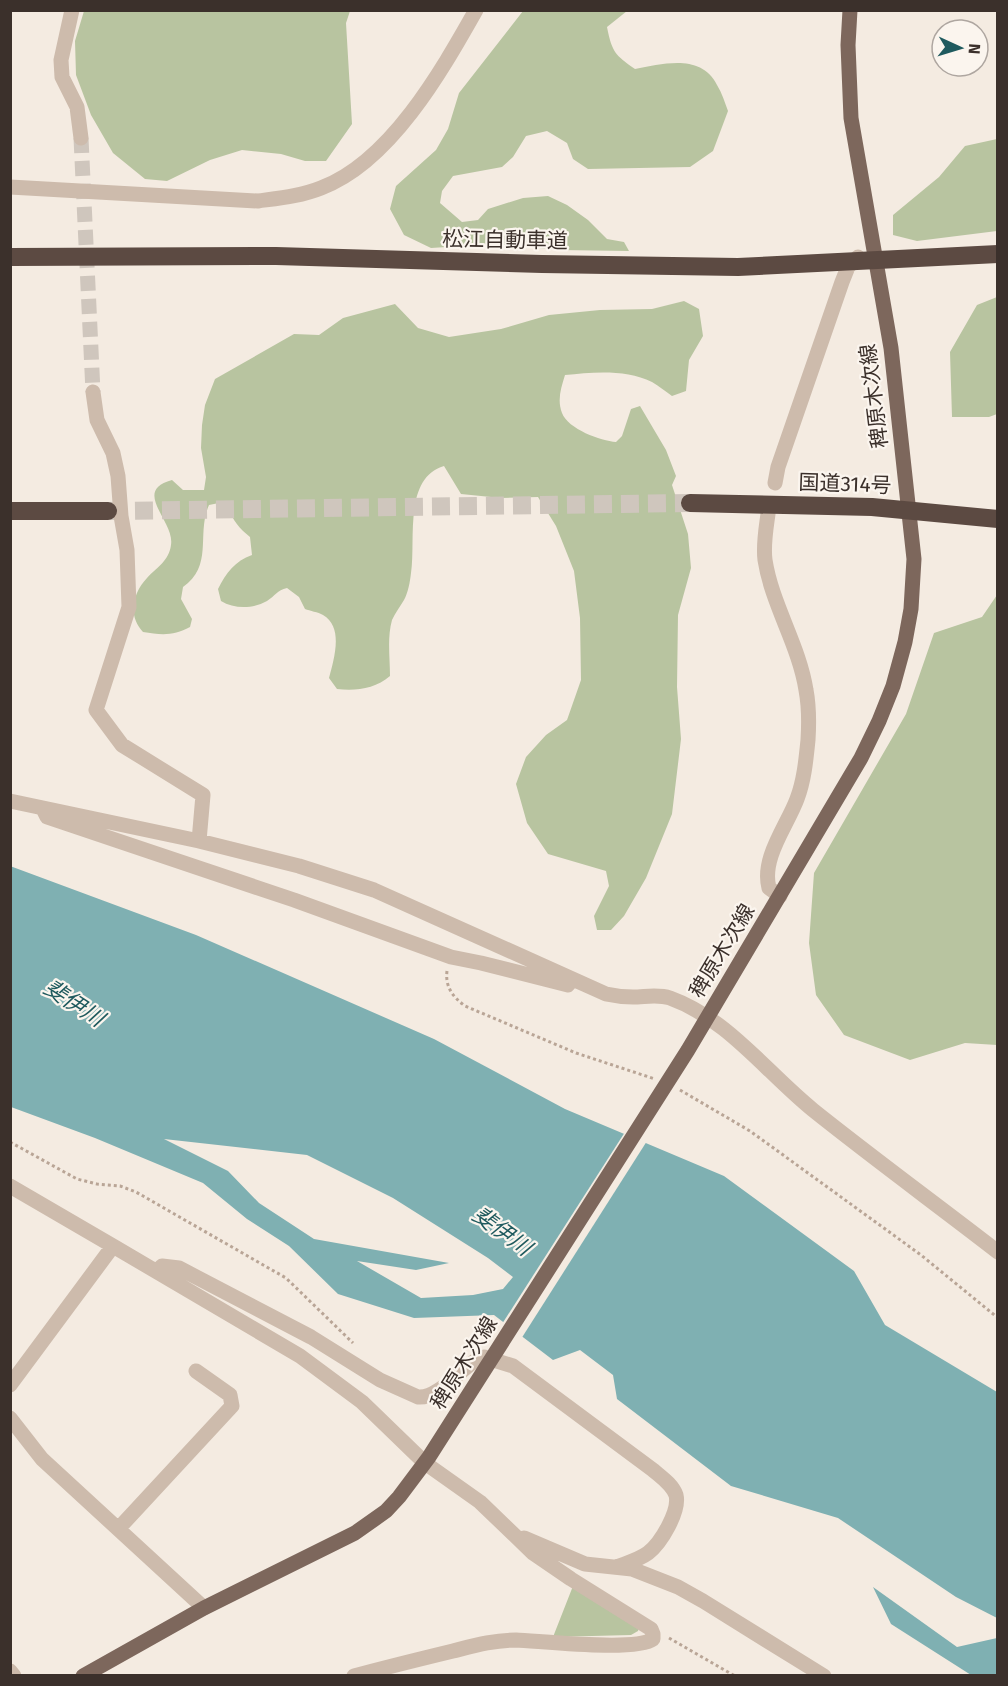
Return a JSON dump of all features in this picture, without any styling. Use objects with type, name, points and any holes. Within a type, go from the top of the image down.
[{"type":"highway","name":"松江自動車道","points":[[10,257],[276,256],[738,267],[998,254]]},
{"type":"highway","name":"国道314号","points":[[690,503],[872,507],[998,519]]},
{"type":"highway","points":[[10,511],[108,512]]},
{"type":"main road","name":"稗原木次線","points":[[83,1676],[204,1608],[356,1533],[386,1511],[399,1497],[427,1460],[688,1050],[861,758],[879,721],[905,642],[911,609],[914,559],[891,348],[851,118],[848,45],[850,10]]},
{"type":"street","points":[[72,10],[61,60],[62,77],[77,108],[81,138]]},
{"type":"street","points":[[10,187],[258,201],[289,197],[322,188],[347,175],[376,154],[400,129],[456,46],[476,10]]},
{"type":"street","points":[[775,483],[778,467],[848,267],[856,258],[873,252]]},
{"type":"street","points":[[93,392],[97,420],[113,453],[118,476],[121,516],[127,550],[129,607],[96,710],[122,745],[202,795],[199,841]]},
{"type":"street","points":[[768,514],[764,538],[765,559],[773,590],[800,666],[808,711],[803,777],[798,796],[770,859],[767,873],[769,888],[780,896]]},
{"type":"street","points":[[10,801],[199,841],[298,866],[374,890],[606,994],[669,998],[706,1017],[735,1038],[783,1085],[813,1110],[998,1252]]},
{"type":"street","points":[[41,806],[47,817],[294,900],[451,957],[566,985],[577,982]]},
{"type":"street","points":[[10,1186],[300,1356],[362,1402],[427,1460],[480,1502],[533,1552],[571,1579],[651,1629],[654,1636],[648,1642],[627,1645],[515,1640],[490,1642],[354,1676]]},
{"type":"street","points":[[10,1385],[114,1246]]},
{"type":"street","points":[[157,1271],[162,1266],[178,1268],[311,1337],[380,1380],[418,1397],[423,1398],[435,1393],[478,1359],[484,1357],[513,1365],[653,1470],[673,1488],[677,1502],[676,1511],[657,1542],[647,1553],[617,1567]]},
{"type":"street","points":[[119,1528],[232,1406],[230,1395],[196,1371]]},
{"type":"street","points":[[10,1418],[42,1459],[204,1608]]},
{"type":"street","points":[[513,1533],[585,1564],[644,1572],[678,1587],[824,1676]]},
{"type":"street","points":[[10,1671],[14,1676]]},
{"type":"path","points":[[451,957],[447,982],[453,995],[465,1006],[576,1053],[658,1080]]},
{"type":"path","points":[[679,1090],[750,1131],[921,1255],[998,1318]]},
{"type":"path","points":[[10,1142],[77,1179],[120,1186],[136,1192],[286,1278],[356,1346]]},
{"type":"path","points":[[651,1629],[735,1676]]},
{"type":"green space","points":[[84,11],[350,11],[346,23],[352,124],[326,161],[305,161],[281,154],[242,150],[210,160],[167,181],[145,179],[113,153],[91,115],[76,75],[75,41]]},
{"type":"green space","points":[[523,11],[627,11],[607,27],[613,48],[623,60],[635,69],[669,63],[691,65],[701,68],[717,85],[728,111],[713,151],[690,167],[588,169],[573,159],[567,143],[547,131],[526,136],[513,157],[502,167],[453,176],[442,191],[440,203],[462,222],[478,220],[488,209],[523,198],[548,196],[567,205],[588,220],[607,239],[624,242],[629,251],[560,250],[493,244],[431,248],[404,235],[390,209],[396,186],[436,150],[448,129],[459,93]]},
{"type":"green space","points":[[997,139],[997,231],[917,241],[893,235],[893,215],[939,177],[965,146]]},
{"type":"green space","points":[[997,297],[997,414],[989,417],[952,417],[950,352],[977,305]]},
{"type":"green space","points":[[684,301],[699,309],[703,336],[689,360],[686,391],[672,396],[642,378],[620,373],[598,372],[565,375],[560,394],[565,419],[594,437],[616,442],[622,436],[631,409],[640,406],[666,450],[676,476],[672,485],[688,534],[691,568],[678,615],[677,687],[681,739],[672,814],[646,878],[624,916],[611,930],[597,930],[594,916],[609,886],[606,871],[548,854],[527,823],[516,784],[526,757],[546,735],[567,720],[581,680],[580,618],[574,571],[556,526],[538,497],[501,498],[461,494],[444,466],[431,473],[422,483],[414,512],[409,584],[390,627],[390,676],[372,686],[351,690],[337,689],[329,678],[336,644],[334,627],[323,615],[305,609],[299,597],[287,588],[256,606],[238,607],[221,601],[218,589],[224,578],[236,564],[252,555],[250,537],[236,523],[228,506],[219,503],[209,505],[205,516],[203,549],[198,569],[183,587],[181,599],[192,619],[190,627],[178,632],[162,634],[143,632],[138,626],[134,612],[135,598],[142,584],[165,560],[171,545],[171,536],[158,508],[155,491],[160,485],[172,480],[183,490],[204,490],[206,477],[201,448],[202,425],[205,405],[215,379],[294,334],[319,335],[343,318],[395,304],[418,328],[449,337],[501,329],[549,315],[600,310],[652,309]]},
{"type":"green space","points":[[997,595],[997,1045],[965,1043],[910,1060],[844,1035],[816,995],[809,943],[814,873],[906,714],[934,633],[982,617]]},
{"type":"green space","points":[[573,1586],[639,1627],[638,1631],[631,1635],[553,1637]]},
{"type":"water","name":"斐伊川","points":[[10,866],[196,935],[434,1039],[565,1109],[724,1176],[854,1271],[885,1325],[997,1392],[997,1618],[956,1597],[838,1518],[731,1486],[617,1399],[613,1375],[580,1350],[553,1360],[494,1315],[414,1318],[338,1294],[289,1246],[247,1219],[203,1183],[95,1138],[11,1107]],"holes":[[[164,1139],[307,1155],[393,1198],[488,1258],[513,1277],[503,1289],[473,1295],[421,1298],[357,1261],[416,1270],[449,1263],[314,1239],[259,1203],[228,1171]]]},
{"type":"water","points":[[873,1587],[957,1647],[997,1638],[997,1675],[971,1675],[891,1624]]},
{"type":"pier","points":[[625,1132],[647,1141],[521,1339],[502,1324]]},
{"type":"tunnel","points":[[81,138],[93,392]]},
{"type":"tunnel","points":[[108,511],[690,503]]}]
